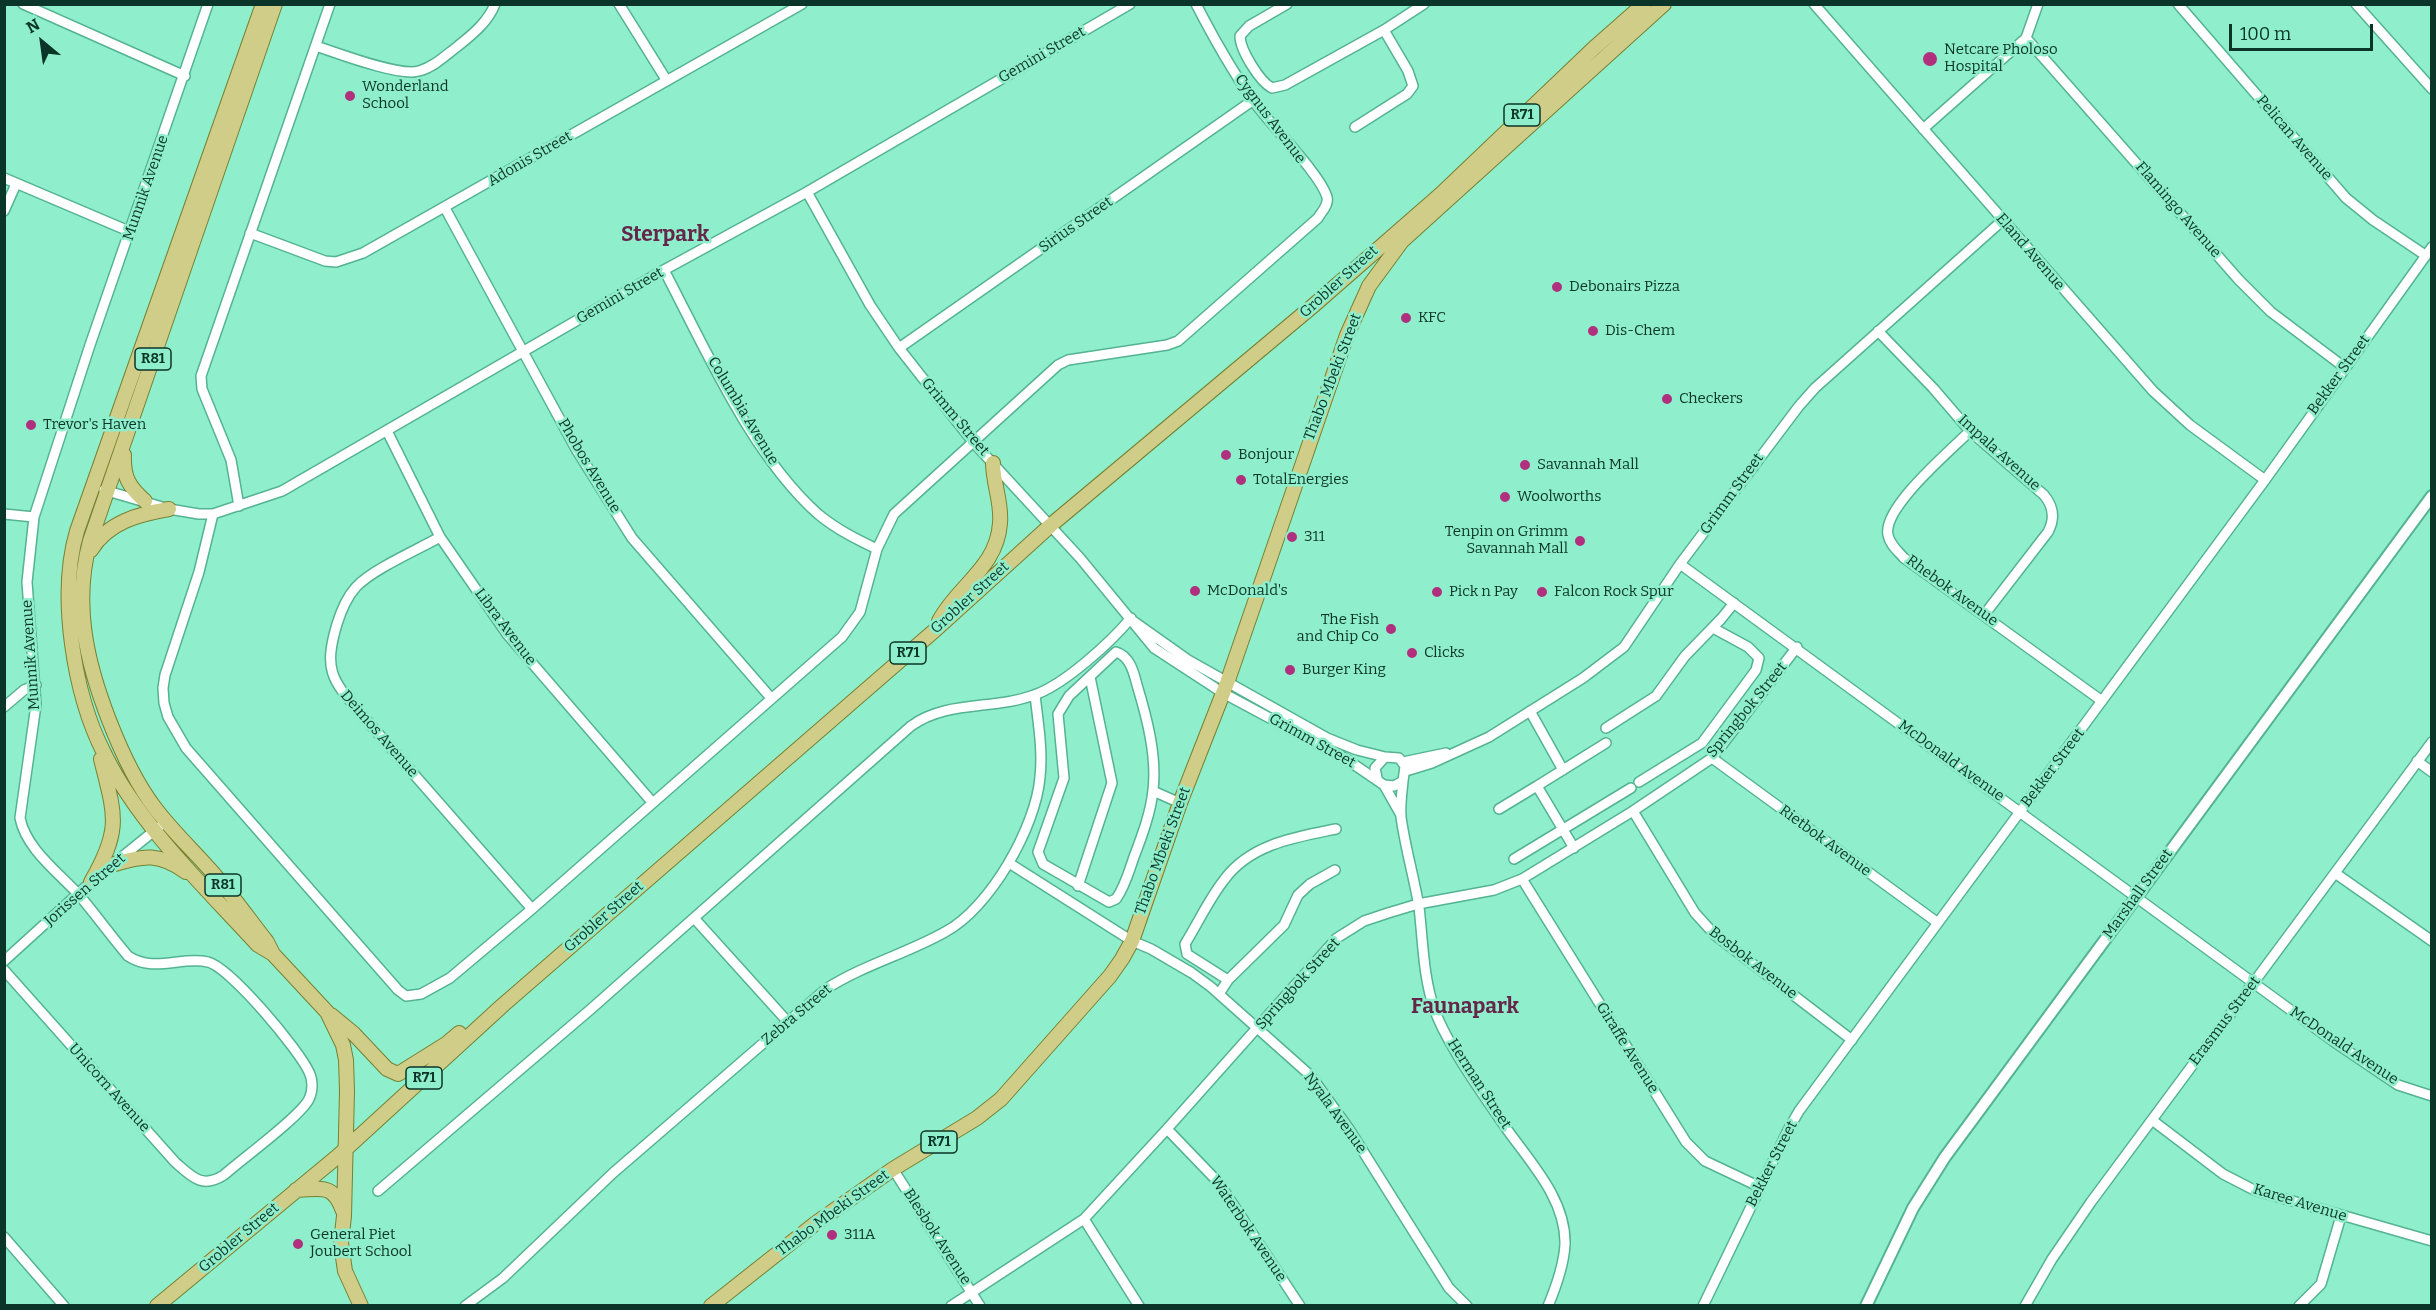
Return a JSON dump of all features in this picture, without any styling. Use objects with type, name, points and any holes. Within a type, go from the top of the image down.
[{"type":"main road","name":"R81","points":[[263,4],[73,548],[68,587],[68,617],[77,676],[95,731],[114,772],[160,825],[202,884],[258,945],[273,954],[327,1012],[343,1045],[346,1060],[344,1216],[341,1243],[343,1264],[361,1305]]},
{"type":"main road","name":"R81","points":[[273,954],[267,942],[214,874],[160,825],[127,764],[94,679],[82,620],[81,589],[85,561],[108,491],[275,4]]},
{"type":"main road","name":"Grobler Street","points":[[157,1305],[344,1151],[503,1005],[934,631],[1051,525],[1314,305],[1452,183],[1594,48],[1644,4]]},
{"type":"main road","name":"R71","points":[[1402,241],[1523,134],[1664,4]]},
{"type":"main road","points":[[1314,305],[1402,241],[1441,201],[1452,183]]},
{"type":"main road","name":"Thabo Mbeki Street","points":[[711,1305],[816,1223],[893,1169],[977,1118],[1001,1099],[1110,976],[1132,941],[1180,803],[1225,688],[1347,335],[1369,286],[1402,241]]},
{"type":"main road","points":[[126,438],[124,462],[126,479],[135,493],[146,501]]},
{"type":"main road","points":[[934,631],[946,608],[983,569],[995,546],[1001,513],[993,463]]},
{"type":"main road","points":[[85,561],[100,538],[117,524],[136,516],[169,509]]},
{"type":"main road","points":[[91,882],[108,849],[114,820],[95,731]]},
{"type":"main road","points":[[116,864],[140,857],[158,858],[181,868],[202,884]]},
{"type":"main road","points":[[327,1012],[354,1034],[387,1069],[398,1074],[446,1044],[480,1017],[503,1005]]},
{"type":"main road","points":[[296,1191],[328,1189],[335,1195],[344,1216]]},
{"type":"street","points":[[23,4],[184,76]]},
{"type":"street","name":"Munnik Avenue","points":[[208,4],[90,345],[34,517],[27,582],[36,685],[35,713],[20,818],[23,830],[33,845],[78,894],[128,956],[135,961],[154,964],[202,962],[214,964],[247,993],[308,1069],[312,1086],[305,1104],[224,1174]]},
{"type":"street","points":[[239,506],[231,460],[202,389],[201,376],[330,4]]},
{"type":"street","points":[[316,46],[403,72],[420,71],[435,63],[469,37],[491,15],[495,4]]},
{"type":"street","points":[[619,4],[667,81]]},
{"type":"street","name":"Adonis Street","points":[[250,232],[309,256],[336,262],[363,253],[802,4]]},
{"type":"street","name":"Gemini Street","points":[[93,486],[169,509],[213,514],[282,491],[664,270],[807,192],[1117,7],[1130,4]]},
{"type":"street","name":"Cygnus Avenue","points":[[973,442],[1065,361],[1167,345],[1185,336],[1313,223],[1326,207],[1328,200],[1312,173],[1252,101],[1196,4]]},
{"type":"street","points":[[1287,4],[1249,26],[1240,36],[1243,48],[1253,67],[1262,80],[1272,88],[1285,85],[1384,30],[1424,4]]},
{"type":"street","name":"Eland Avenue","points":[[1814,4],[2153,391],[2190,425],[2265,480]]},
{"type":"street","points":[[1923,129],[2026,38],[2038,4]]},
{"type":"street","name":"Pelican Avenue","points":[[2178,4],[2346,198],[2373,220],[2425,255]]},
{"type":"street","points":[[2356,4],[2432,89]]},
{"type":"street","points":[[1355,127],[1413,88],[1408,71],[1384,30]]},
{"type":"street","name":"Flamingo Avenue","points":[[2026,38],[2245,286],[2271,312],[2344,367]]},
{"type":"street","name":"Sirius Street","points":[[899,348],[1252,101]]},
{"type":"street","points":[[4,178],[131,232]]},
{"type":"street","points":[[4,211],[16,184]]},
{"type":"street","name":"Grimm Street","points":[[807,192],[870,305],[899,348],[973,442],[1051,525],[1132,619],[1225,688],[1346,759],[1380,782]]},
{"type":"street","name":"Phobos Avenue","points":[[445,208],[576,449],[636,544],[771,698]]},
{"type":"street","name":"Grimm Street","points":[[1404,771],[1432,763],[1489,736],[1583,678],[1624,647],[1680,564],[1799,406],[1878,331],[2003,220]]},
{"type":"street","name":"Bekker Street","points":[[1703,1305],[1799,1111],[2265,480],[2432,247]]},
{"type":"street","name":"Columbia Avenue","points":[[664,270],[735,402],[774,463],[820,515],[852,537],[877,549]]},
{"type":"street","name":"Impala Avenue","points":[[1878,331],[1933,388],[1970,431],[2044,495],[2053,515],[2048,532],[1984,615]]},
{"type":"street","name":"Libra Avenue","points":[[387,431],[440,537],[514,642],[652,802]]},
{"type":"street","name":"Rhebok Avenue","points":[[1970,431],[1891,515],[1888,535],[1891,544],[1904,558],[2102,702]]},
{"type":"street","points":[[213,514],[199,572],[165,675],[164,703],[168,717],[186,748],[398,990],[406,996],[411,996],[436,987],[450,978],[842,637],[856,619],[863,604],[877,549],[894,514],[973,442]]},
{"type":"street","name":"Marshall Street","points":[[1866,1305],[1928,1183],[2432,496]]},
{"type":"street","points":[[4,514],[34,517]]},
{"type":"street","name":"Deimos Avenue","points":[[440,537],[379,571],[355,588],[339,615],[330,654],[331,670],[338,686],[362,715],[532,909]]},
{"type":"street","name":"McDonald Avenue","points":[[1680,564],[1797,647],[2370,1067],[2398,1085],[2432,1096]]},
{"type":"street","points":[[1606,728],[1656,696],[1685,656],[1734,603]]},
{"type":"street","points":[[378,1191],[922,718],[944,711],[1035,695],[1075,669],[1132,619]]},
{"type":"street","points":[[1514,859],[1702,742],[1756,670],[1758,658],[1748,647],[1713,628]]},
{"type":"street","name":"Springbok Street","points":[[951,1305],[1084,1219],[1337,939],[1364,921],[1418,904],[1494,890],[1522,879],[1633,811],[1712,758],[1797,647]]},
{"type":"street","points":[[1116,652],[1125,657],[1131,666],[1142,701],[1150,738],[1153,791],[1139,843],[1122,891],[1116,900],[1109,902],[1103,900],[1041,862],[1038,852],[1064,778],[1058,714],[1070,696],[1116,652]]},
{"type":"street","points":[[1078,886],[1112,783],[1090,677]]},
{"type":"street","points":[[4,707],[24,690],[36,685]]},
{"type":"street","name":"Grimm Street","points":[[1225,688],[1328,738],[1357,750],[1385,757]]},
{"type":"street","name":"Zebra Street","points":[[465,1305],[503,1278],[614,1173],[787,1021],[842,979],[936,937],[958,924],[978,904],[1010,863],[1030,814],[1040,780],[1042,762],[1035,695]]},
{"type":"street","points":[[1530,711],[1563,770]]},
{"type":"street","name":"Erasmus Street","points":[[2025,1305],[2052,1259],[2152,1120],[2432,742]]},
{"type":"street","points":[[1498,809],[1606,743]]},
{"type":"street","points":[[1395,756],[1404,771],[1394,786],[1380,782],[1376,768],[1385,757],[1395,756]]},
{"type":"street","name":"Rietbok Avenue","points":[[1712,758],[1938,923]]},
{"type":"street","points":[[2417,761],[2432,772]]},
{"type":"street","name":"Herman Street","points":[[1404,771],[1401,815],[1418,904],[1430,991],[1441,1025],[1505,1126],[1548,1187],[1556,1204],[1565,1244],[1556,1288],[1548,1305]]},
{"type":"street","name":"Herman Street","points":[[1380,782],[1401,815]]},
{"type":"street","points":[[1537,786],[1574,848]]},
{"type":"street","points":[[1153,791],[1180,803]]},
{"type":"street","name":"Bosbok Avenue","points":[[1633,811],[1695,913],[1715,935],[1852,1040]]},
{"type":"street","name":"Jorissen Street","points":[[4,961],[91,882],[116,864],[160,825]]},
{"type":"street","points":[[1228,980],[1187,954],[1185,949],[1185,944],[1224,880],[1235,867],[1260,850],[1287,839],[1336,829]]},
{"type":"street","name":"Nyala Avenue","points":[[1010,863],[1132,941],[1151,949],[1192,973],[1311,1076],[1449,1288],[1467,1305]]},
{"type":"street","points":[[1219,994],[1228,980],[1284,925],[1298,895],[1310,884],[1335,870]]},
{"type":"street","points":[[2335,873],[2432,941]]},
{"type":"street","name":"Giraffe Avenue","points":[[1522,879],[1686,1142],[1705,1161],[1760,1187]]},
{"type":"street","points":[[694,918],[787,1021]]},
{"type":"street","name":"Unicorn Avenue","points":[[4,970],[175,1162],[191,1176],[206,1182],[216,1180],[224,1174]]},
{"type":"street","name":"Karee Avenue","points":[[2152,1120],[2237,1182],[2272,1196],[2432,1241]]},
{"type":"street","name":"Waterbok Avenue","points":[[1167,1129],[1219,1183],[1300,1305]]},
{"type":"street","name":"Blesbok Avenue","points":[[893,1169],[980,1305]]},
{"type":"street","points":[[2299,1305],[2321,1284],[2341,1216]]},
{"type":"street","points":[[1084,1219],[1139,1305]]},
{"type":"street","points":[[4,1237],[63,1305]]},
{"type":"place","name":"Netcare Pholoso Hospital","points":[[1930,59]]},
{"type":"place","name":"Wonderland School","points":[[350,96]]},
{"type":"place","name":"Debonairs Pizza","points":[[1557,287]]},
{"type":"place","name":"KFC","points":[[1406,318]]},
{"type":"place","name":"Dis-Chem","points":[[1593,331]]},
{"type":"place","name":"Checkers","points":[[1667,399]]},
{"type":"place","name":"Trevor's Haven","points":[[31,425]]},
{"type":"place","name":"Bonjour","points":[[1226,455]]},
{"type":"place","name":"Savannah Mall","points":[[1525,465]]},
{"type":"place","name":"TotalEnergies","points":[[1241,480]]},
{"type":"place","name":"Woolworths","points":[[1505,497]]},
{"type":"place","name":"311","points":[[1292,537]]},
{"type":"place","name":"Tenpin on Grimm Savannah Mall","points":[[1580,541]]},
{"type":"place","name":"McDonald's","points":[[1195,591]]},
{"type":"place","name":"Pick n Pay","points":[[1437,592]]},
{"type":"place","name":"Falcon Rock Spur","points":[[1542,592]]},
{"type":"place","name":"The Fish and Chip Co","points":[[1391,629]]},
{"type":"place","name":"Clicks","points":[[1412,653]]},
{"type":"place","name":"Burger King","points":[[1290,670]]},
{"type":"place","name":"311A","points":[[832,1235]]},
{"type":"place","name":"General Piet Joubert School","points":[[298,1244]]},
{"type":"district","name":"Sterpark","points":[[665,235]]},
{"type":"district","name":"Faunapark","points":[[1465,1007]]}]
